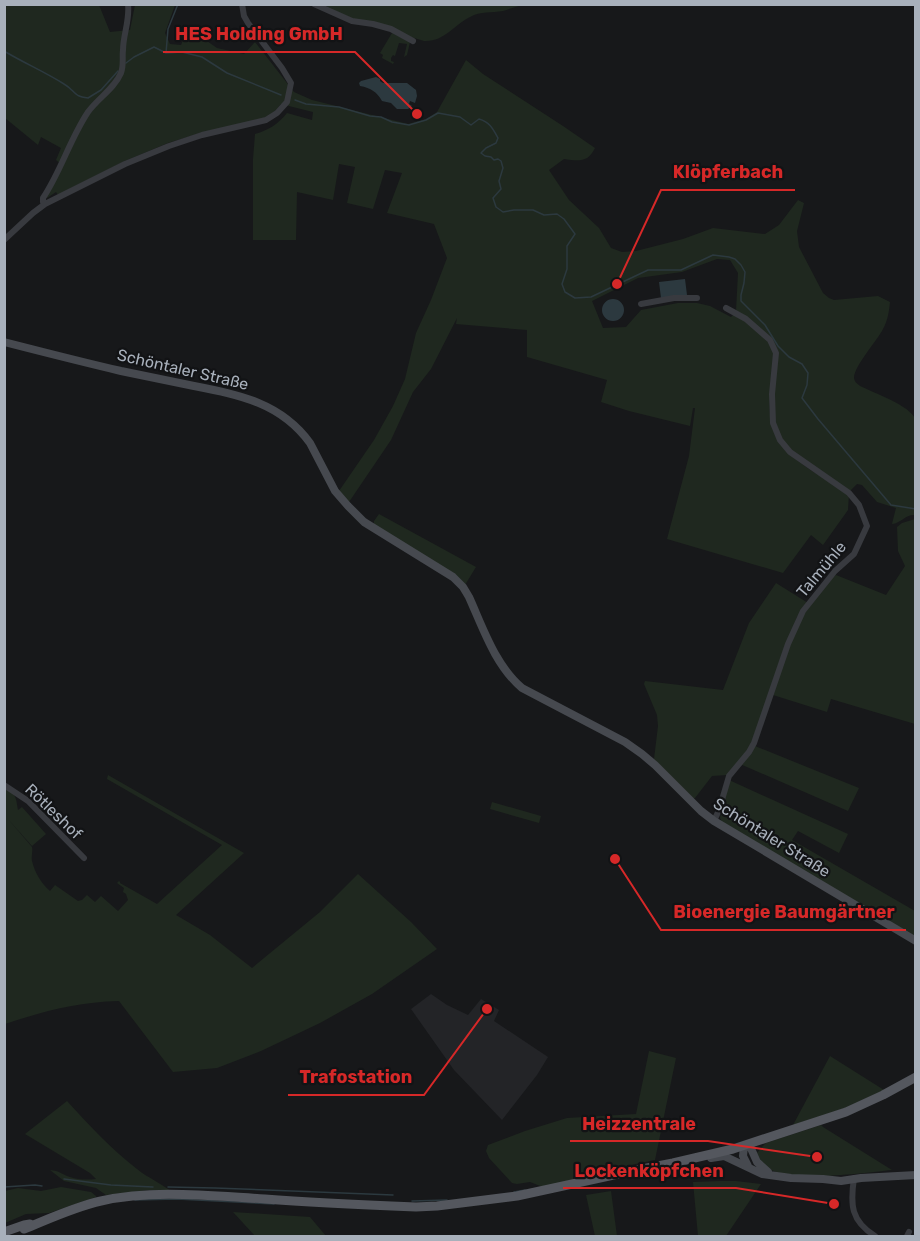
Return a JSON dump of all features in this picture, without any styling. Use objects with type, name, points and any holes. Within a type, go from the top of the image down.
[{"type":"main road","points":[[24,1229],[70,1210],[97,1202],[151,1195],[238,1197],[392,1206],[437,1206],[517,1196],[746,1145],[846,1112],[915,1077]]},
{"type":"main road","points":[[4,1232],[35,1224]]},
{"type":"street","points":[[44,204],[43,198],[79,127],[89,110],[115,83],[122,69],[123,45],[128,24],[128,4]]},
{"type":"street","points":[[4,240],[44,204],[125,164],[202,135],[266,120],[277,113],[287,102],[291,83],[248,23],[242,4]]},
{"type":"street","points":[[314,4],[352,21],[391,29],[413,41]]},
{"type":"street","points":[[641,304],[674,298],[697,298]]},
{"type":"street","name":"Talmühle","points":[[714,821],[729,776],[754,743],[788,644],[803,611],[835,571],[854,554],[867,526],[859,505],[849,493],[790,452],[780,440],[773,423],[772,394],[776,353],[770,340],[746,319],[726,308]]},
{"type":"street","name":"Schöntaler Straße","points":[[4,342],[121,371],[234,393],[273,409],[297,426],[310,443],[335,491],[364,522],[453,578],[463,587],[501,663],[508,675],[517,683],[529,692],[625,742],[656,765],[701,811],[714,821],[915,941]]},
{"type":"street","name":"Rötleshof","points":[[4,785],[28,801],[84,858]]},
{"type":"street","points":[[754,1156],[756,1149],[768,1138]]},
{"type":"street","points":[[746,1145],[762,1168],[774,1176]]},
{"type":"street","points":[[746,1145],[743,1156],[748,1166]]},
{"type":"street","points":[[673,1163],[681,1164],[720,1156],[748,1166],[762,1174],[837,1182],[854,1178],[915,1175]]},
{"type":"street","points":[[854,1178],[853,1213],[866,1231],[875,1236]]},
{"type":"shaded area","points":[[322,4],[522,5],[503,11],[474,15],[443,36],[424,41],[352,19]]},
{"type":"shaded area","points":[[4,5],[99,5],[110,32],[130,30],[135,5],[175,5],[165,33],[170,44],[181,45],[188,28],[217,48],[244,54],[255,42],[294,92],[312,100],[408,124],[426,119],[437,112],[466,60],[483,74],[595,148],[586,159],[564,159],[549,170],[569,200],[599,228],[611,248],[622,252],[636,251],[683,239],[713,228],[765,234],[779,225],[798,200],[804,203],[797,231],[799,247],[823,293],[834,300],[878,296],[890,302],[885,326],[858,367],[854,378],[860,386],[907,409],[916,420],[915,515],[892,524],[896,508],[877,502],[862,485],[857,484],[850,491],[804,461],[784,442],[777,431],[774,420],[776,354],[779,353],[772,339],[748,318],[736,311],[738,273],[730,260],[717,259],[682,272],[638,278],[592,301],[603,328],[626,327],[641,310],[678,303],[697,303],[710,306],[731,317],[734,314],[751,325],[767,340],[774,355],[770,388],[770,416],[779,441],[793,457],[849,494],[848,510],[823,545],[811,535],[783,573],[667,539],[689,456],[695,408],[693,408],[690,426],[601,402],[607,380],[527,357],[527,330],[456,324],[457,318],[431,369],[413,392],[391,440],[349,502],[339,491],[374,440],[393,406],[405,379],[416,333],[447,258],[434,224],[387,213],[402,173],[385,170],[373,209],[347,203],[355,167],[339,164],[333,200],[297,192],[296,240],[253,240],[255,134],[273,126],[287,113],[312,120],[313,112],[281,104],[265,118],[168,143],[125,161],[58,195],[56,192],[47,198],[63,166],[56,160],[61,148],[41,137],[38,145],[5,118]]},
{"type":"shaded area","points":[[392,33],[410,42],[407,55],[404,57],[407,44],[399,43],[395,56],[391,58],[393,64],[382,58],[383,55],[380,53]]},
{"type":"shaded area","points":[[376,77],[383,83],[407,83],[416,90],[415,103],[410,101],[409,104],[412,106],[408,109],[397,109],[391,103],[382,101],[373,91],[360,86],[361,81]]},
{"type":"shaded area","points":[[685,279],[687,295],[661,298],[659,282]]},
{"type":"shaded area","points":[[613,299],[621,302],[624,310],[621,318],[613,321],[605,318],[602,310],[605,302]]},
{"type":"shaded area","points":[[379,514],[476,567],[465,585],[374,524]]},
{"type":"shaded area","points":[[915,519],[915,724],[831,699],[827,712],[773,695],[789,644],[804,613],[831,578],[836,575],[886,595],[905,566],[898,551],[897,527]]},
{"type":"shaded area","points":[[776,583],[808,603],[797,617],[750,747],[727,775],[712,776],[693,798],[654,759],[657,715],[644,684],[645,681],[723,690],[749,623]]},
{"type":"shaded area","points":[[755,746],[859,788],[848,811],[740,764]]},
{"type":"shaded area","points":[[108,775],[244,853],[176,915],[210,935],[252,968],[320,912],[358,874],[437,949],[372,994],[320,1023],[261,1051],[217,1068],[173,1072],[119,1001],[61,1008],[5,1024],[4,787],[15,796],[18,810],[22,807],[46,834],[32,846],[8,819],[32,847],[32,861],[39,878],[50,891],[55,885],[78,901],[87,895],[95,902],[101,896],[118,911],[128,900],[123,892],[124,888],[117,883],[119,881],[157,904],[222,845],[107,779]]},
{"type":"shaded area","points":[[729,780],[848,834],[839,853],[798,831],[792,840],[915,911],[915,938],[723,824],[720,818]]},
{"type":"shaded area","points":[[492,802],[541,816],[539,823],[490,809]]},
{"type":"shaded area","points":[[431,994],[468,1015],[481,999],[499,1010],[494,1021],[548,1057],[502,1120],[454,1070],[411,1009]]},
{"type":"shaded area","points":[[649,1051],[676,1058],[655,1160],[573,1177],[573,1180],[543,1187],[530,1182],[512,1183],[489,1158],[486,1151],[488,1145],[567,1118],[636,1114]]},
{"type":"shaded area","points":[[830,1056],[884,1090],[845,1108],[793,1125]]},
{"type":"shaded area","points":[[67,1101],[118,1153],[141,1172],[172,1192],[149,1190],[106,1195],[96,1188],[64,1181],[50,1170],[76,1179],[96,1179],[90,1173],[25,1134]]},
{"type":"shaded area","points":[[821,1125],[892,1170],[828,1176],[793,1175],[778,1173],[767,1168],[761,1161],[757,1153],[766,1143]]},
{"type":"shaded area","points":[[736,1181],[761,1184],[726,1236],[698,1236],[693,1182]]},
{"type":"shaded area","points":[[61,1187],[91,1192],[96,1197],[49,1213],[26,1214],[5,1223],[5,1191],[18,1188],[41,1191]]},
{"type":"shaded area","points":[[611,1191],[617,1236],[595,1236],[586,1195]]},
{"type":"shaded area","points":[[233,1212],[310,1217],[326,1236],[255,1236]]},
{"type":"waterway","points":[[166,53],[168,29],[178,4]]},
{"type":"waterway","points":[[126,63],[154,47],[166,53],[182,52],[202,57],[227,73],[281,95]]},
{"type":"waterway","points":[[4,51],[57,80],[77,95],[88,98],[101,90],[118,71]]},
{"type":"waterway","points":[[295,100],[306,104],[339,107],[409,125],[426,120],[438,113],[460,117],[471,125],[479,119],[486,122],[498,138],[496,143],[481,153],[501,161],[503,168],[499,181],[501,189],[493,198],[496,207],[503,212],[533,210],[544,215],[557,214],[564,219],[575,234],[567,246],[567,269],[562,284],[565,292],[575,298],[591,297],[648,270],[681,270],[713,255],[735,259],[745,272],[741,301],[765,325],[778,346],[789,357],[802,364],[808,373],[807,385],[802,398],[891,505],[916,509]]},
{"type":"waterway","points":[[64,1179],[153,1187]]},
{"type":"waterway","points":[[4,1187],[42,1186]]},
{"type":"waterway","points":[[168,1187],[393,1195]]},
{"type":"waterway","points":[[514,1192],[525,1190]]},
{"type":"waterway","points":[[135,1200],[177,1199],[274,1204]]},
{"type":"waterway","points":[[412,1201],[447,1200]]},
{"type":"place","name":"HES Holding GmbH","points":[[417,114]]},
{"type":"place","name":"Klöpferbach","points":[[617,284]]},
{"type":"place","name":"Bioenergie Baumgärtner","points":[[615,859]]},
{"type":"place","name":"Trafostation","points":[[487,1009]]},
{"type":"place","name":"Heizzentrale","points":[[817,1157]]},
{"type":"place","name":"Lockenköpfchen","points":[[834,1204]]}]
